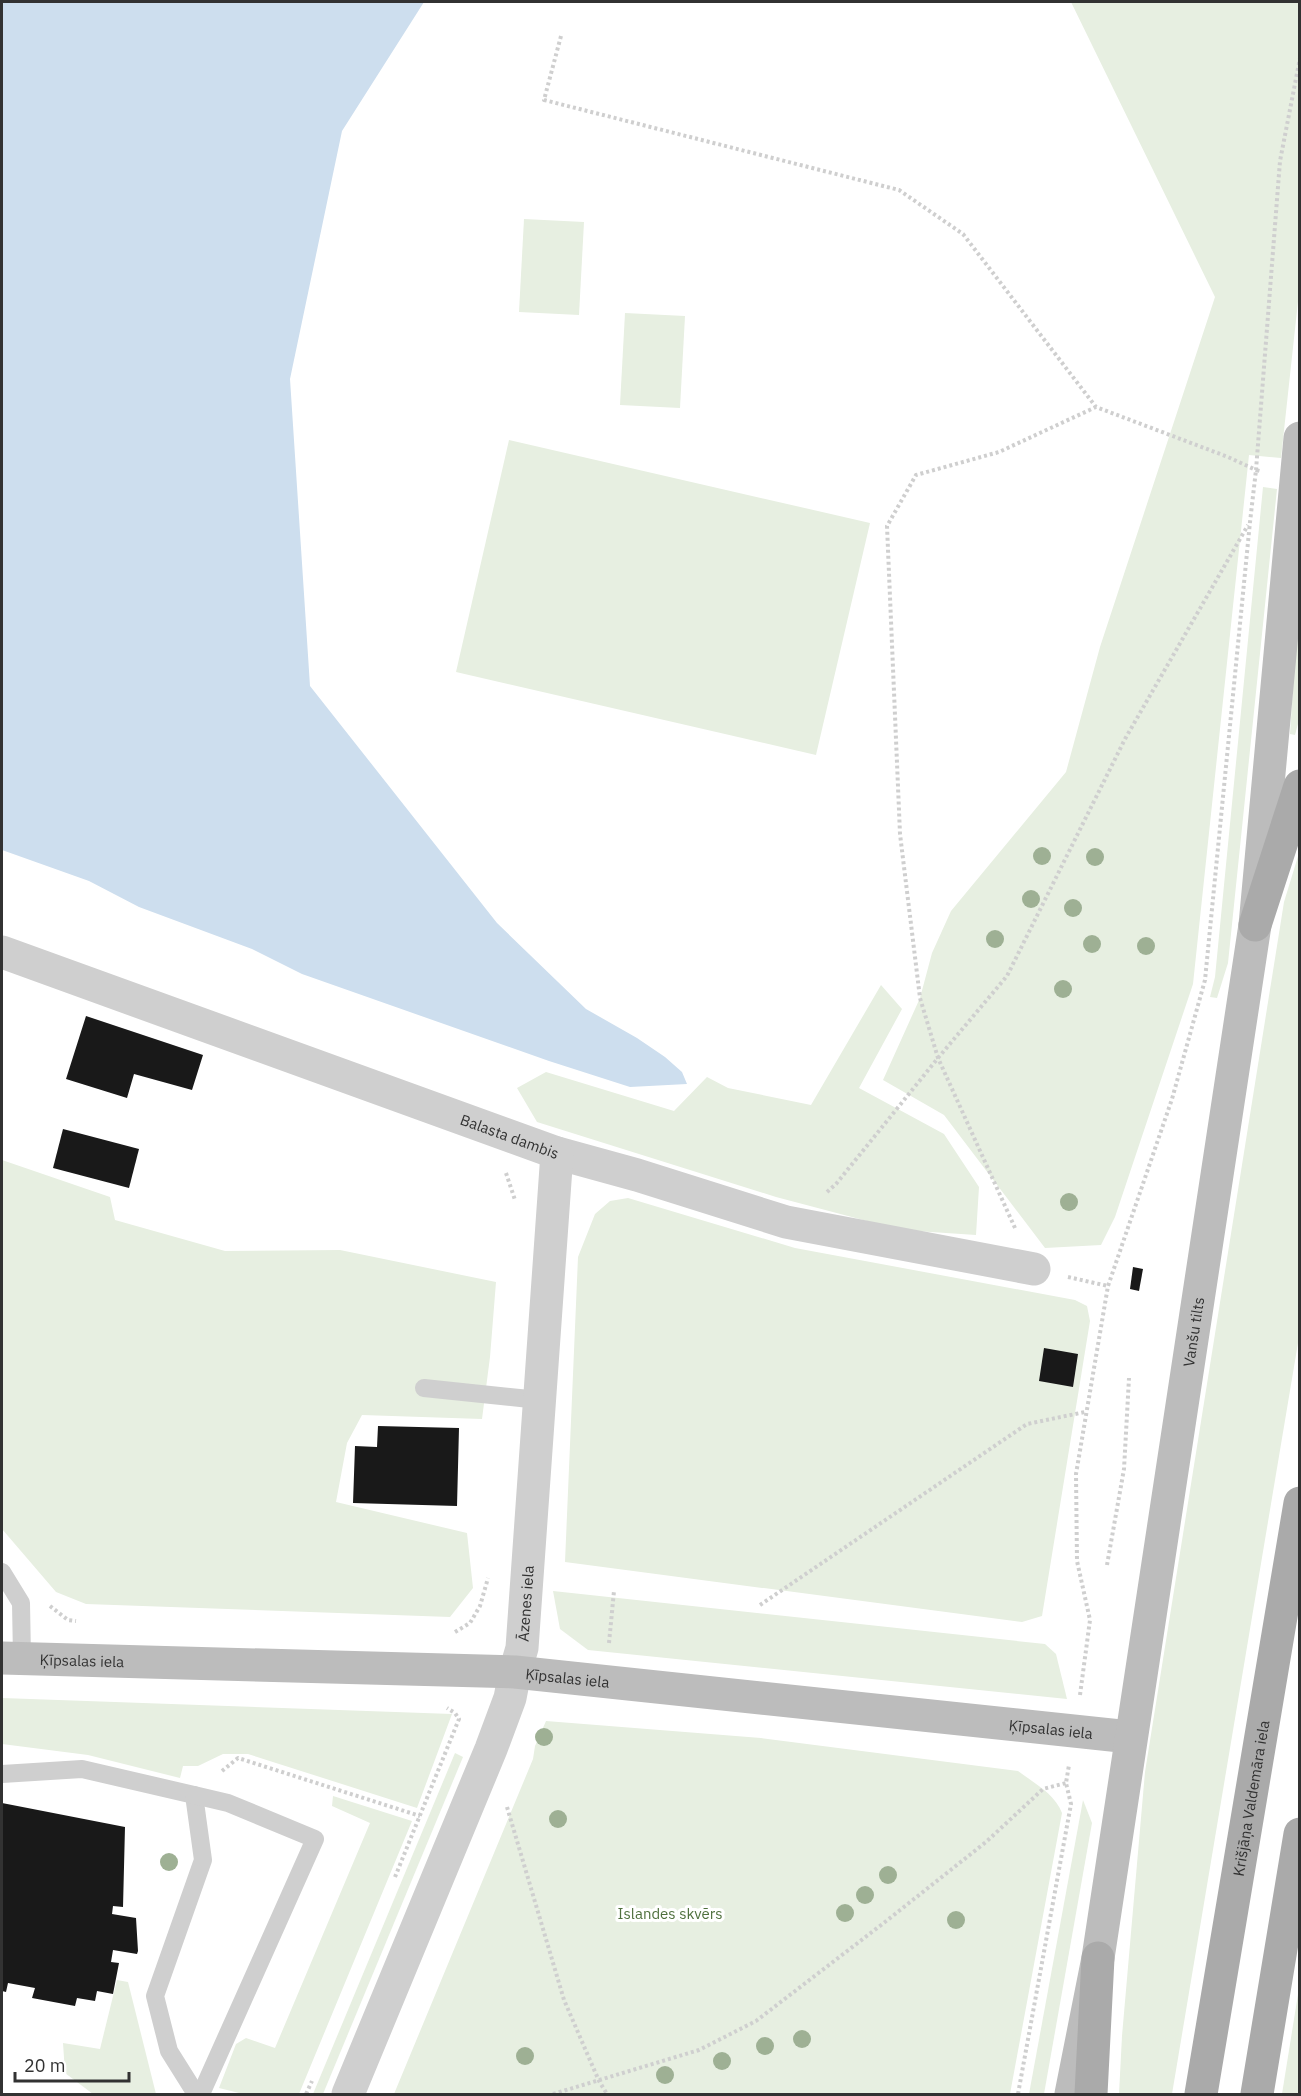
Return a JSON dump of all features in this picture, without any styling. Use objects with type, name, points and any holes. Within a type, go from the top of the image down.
[{"type":"main road","points":[[1255,925],[1299,786]]},
{"type":"main road","name":"Krišjāņa Valdemāra iela","points":[[1200,2094],[1299,1503]]},
{"type":"main road","points":[[1257,2094],[1299,1834]]},
{"type":"main road","points":[[1091,2094],[1098,1958]]},
{"type":"street","name":"Vanšu tilts","points":[[1071,2094],[1098,1958],[1255,925],[1299,438]]},
{"type":"street","name":"Balasta dambis","points":[[2,952],[557,1153],[786,1222],[1034,1269]]},
{"type":"street","name":"Āzenes iela","points":[[348,2094],[491,1749],[510,1698],[514,1672],[522,1648],[557,1153]]},
{"type":"street","name":"Ķīpsalas iela","points":[[12,1658],[514,1672],[1130,1737]]},
{"type":"lane","points":[[424,1388],[539,1400]]},
{"type":"lane","points":[[2,1572],[21,1603],[12,1658]]},
{"type":"lane","points":[[2,1774],[82,1769],[228,1803],[315,1839],[199,2094]]},
{"type":"lane","points":[[194,1795],[202,1860],[155,1996],[169,2051],[199,2094]]},
{"type":"path","points":[[561,36],[544,100],[899,190],[963,234],[1096,406],[1256,470],[1295,476]]},
{"type":"path","points":[[1018,2094],[1071,1804],[1066,1783],[1090,1620],[1077,1561],[1076,1474],[1085,1412],[1108,1286],[1172,1099],[1205,980],[1256,470],[1280,162],[1299,58]]},
{"type":"path","points":[[1034,1269],[938,1058],[921,999],[900,834],[887,526],[916,475],[999,452],[1096,406]]},
{"type":"path","points":[[837,1184],[1007,976],[1125,739],[1250,522]]},
{"type":"path","points":[[1107,1565],[1124,1469],[1129,1378]]},
{"type":"path","points":[[760,1605],[1027,1425],[1085,1412]]},
{"type":"path","points":[[1124,1469],[1132,1470]]},
{"type":"path","points":[[609,1643],[614,1591]]},
{"type":"path","points":[[450,1635],[470,1623],[485,1592]]},
{"type":"path","points":[[21,1603],[49,1605],[68,1620],[86,1623]]},
{"type":"path","points":[[194,1795],[238,1758],[420,1816]]},
{"type":"path","points":[[553,2094],[699,2050],[756,2021],[977,1849],[1043,1790],[1066,1783]]},
{"type":"path","points":[[507,1803],[564,2000],[599,2081],[607,2094]]},
{"type":"green space","points":[[1071,2],[1299,2],[1300,283],[1281,458],[1249,455],[1193,984],[1115,1217],[1101,1245],[1045,1248],[944,1115],[883,1080],[920,998],[932,953],[951,911],[1066,772],[1100,647],[1215,297]]},
{"type":"green space","points":[[524,219],[584,222],[579,315],[519,312]]},
{"type":"green space","points":[[625,313],[685,316],[680,408],[620,405]]},
{"type":"green space","points":[[509,440],[870,523],[816,755],[456,672]]},
{"type":"green space","points":[[1263,487],[1277,489],[1228,963],[1217,998],[1210,997],[1215,977]]},
{"type":"green space","points":[[1299,594],[1299,720],[1295,735],[1290,734]]},
{"type":"green space","points":[[1299,853],[1299,1337],[1172,2094],[1119,2094],[1145,1772],[1284,902]]},
{"type":"green space","points":[[881,985],[902,1009],[859,1088],[944,1134],[979,1187],[976,1235],[901,1230],[776,1197],[537,1122],[517,1088],[546,1072],[674,1111],[707,1077],[728,1088],[811,1105]]},
{"type":"green space","points":[[2,1160],[110,1197],[115,1220],[225,1251],[340,1250],[496,1282],[482,1419],[362,1415],[347,1443],[336,1502],[467,1533],[473,1588],[450,1617],[86,1604],[56,1592],[2,1529]]},
{"type":"green space","points":[[628,1198],[795,1248],[1075,1300],[1087,1306],[1090,1321],[1042,1616],[1022,1622],[565,1562],[578,1257],[595,1214],[610,1201]]},
{"type":"green space","points":[[553,1591],[1045,1644],[1056,1654],[1067,1699],[588,1650],[560,1629]]},
{"type":"green space","points":[[2,1698],[452,1714],[417,1808],[248,1754],[223,1754],[198,1766],[183,1766],[180,1778],[88,1755],[2,1744]]},
{"type":"green space","name":"Islandes skvērs","points":[[546,1721],[761,1738],[1018,1771],[1043,1789],[1059,1806],[1062,1813],[1010,2094],[394,2094],[533,1759],[535,1746]]},
{"type":"green space","points":[[455,1753],[463,1757],[323,2094],[313,2094]]},
{"type":"green space","points":[[333,1796],[412,1821],[299,2094],[243,2094],[219,2088],[236,2044],[246,2038],[275,2048],[370,1823],[332,1806]]},
{"type":"green space","points":[[1083,1800],[1092,1823],[1044,2094],[1029,2094]]},
{"type":"green space","points":[[117,1980],[128,1982],[156,2094],[93,2094],[65,2073],[63,2043],[100,2049]]},
{"type":"green space","points":[[1299,1988],[1299,2094],[1282,2094]]},
{"type":"water","points":[[2,2],[424,2],[342,131],[290,379],[310,686],[497,923],[586,1009],[665,1057],[682,1072],[687,1084],[630,1087],[549,1061],[302,974],[252,949],[139,907],[89,881],[2,850]]},
{"type":"building","points":[[86,1016],[203,1055],[192,1090],[134,1074],[127,1098],[66,1079]]},
{"type":"building","points":[[63,1129],[139,1149],[129,1188],[53,1168]]},
{"type":"building","points":[[1133,1267],[1143,1269],[1139,1291],[1130,1289]]},
{"type":"building","points":[[1044,1348],[1078,1354],[1073,1387],[1039,1381]]},
{"type":"building","points":[[378,1426],[459,1428],[457,1506],[353,1503],[355,1446],[377,1447]]},
{"type":"building","points":[[2,1803],[125,1827],[123,1907],[113,1906],[112,1914],[136,1918],[138,1951],[137,1954],[113,1950],[111,1962],[119,1963],[113,1994],[97,1991],[95,2001],[77,1998],[75,2006],[32,1998],[35,1988],[8,1983],[6,1992],[2,1991]]}]
